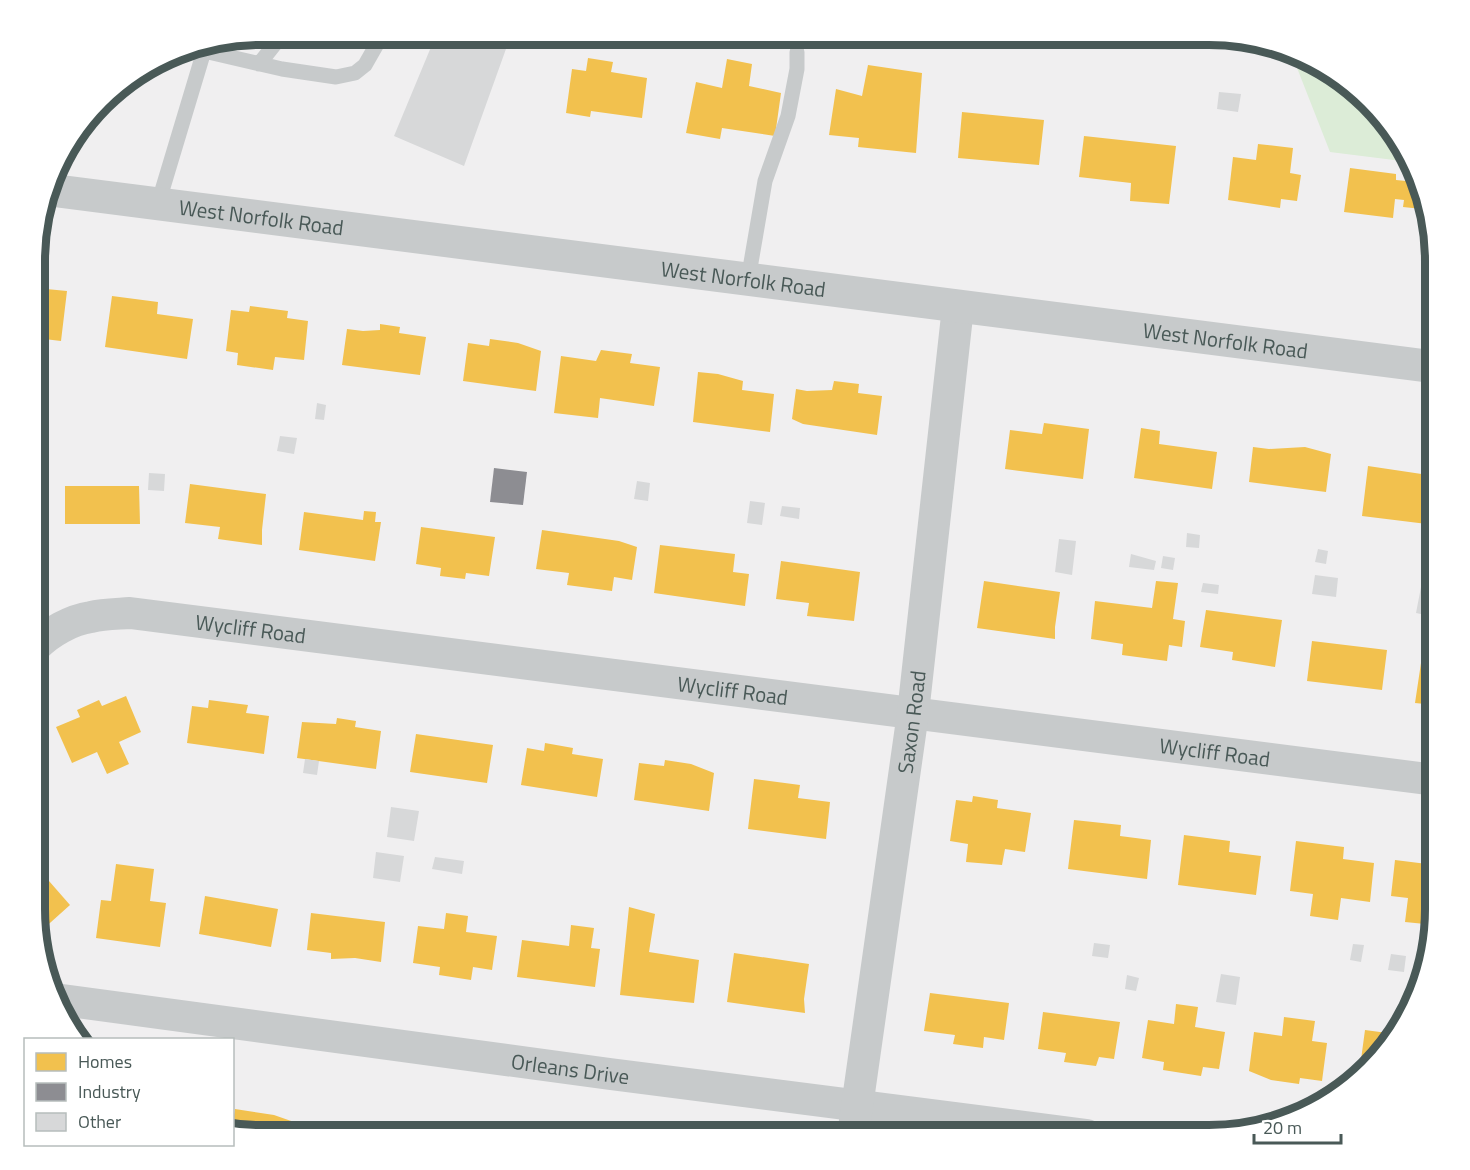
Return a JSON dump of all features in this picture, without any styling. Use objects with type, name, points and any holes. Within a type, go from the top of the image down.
[{"type":"street","name":"West Norfolk Road","points":[[56,191],[1425,366]]},
{"type":"street","name":"Saxon Road","points":[[856,1120],[913,713],[958,307]]},
{"type":"street","name":"Wycliff Road","points":[[45,638],[62,627],[89,617],[130,613],[1425,779]]},
{"type":"street","name":"Orleans Drive","points":[[65,1000],[610,1074],[856,1120],[928,1125]]},
{"type":"lane","points":[[259,64],[274,45]]},
{"type":"lane","points":[[213,50],[282,69],[336,77],[355,72],[365,65],[377,45]]},
{"type":"lane","points":[[748,280],[765,181],[788,116],[797,52]]},
{"type":"lane","points":[[158,204],[199,54]]},
{"type":"green space","points":[[1295,62],[1329,81],[1362,108],[1389,141],[1401,161],[1330,152]]},
{"type":"building: Homes","points":[[588,58],[613,62],[611,72],[647,78],[642,118],[591,111],[590,117],[566,113],[572,69],[586,71]]},
{"type":"building: Homes","points":[[727,59],[752,64],[749,86],[781,93],[775,136],[722,128],[720,139],[686,133],[696,82],[722,88]]},
{"type":"building: Homes","points":[[868,65],[922,73],[916,153],[858,147],[859,138],[829,135],[836,89],[862,96]]},
{"type":"building: Homes","points":[[962,112],[1044,120],[1039,165],[958,158]]},
{"type":"building: Homes","points":[[1084,136],[1176,146],[1169,204],[1130,201],[1131,183],[1079,177]]},
{"type":"building: Homes","points":[[1258,144],[1293,148],[1290,173],[1301,175],[1297,201],[1281,199],[1280,208],[1228,200],[1233,157],[1256,160]]},
{"type":"building: Homes","points":[[1350,168],[1396,174],[1396,180],[1410,181],[1419,209],[1403,207],[1404,200],[1395,199],[1393,218],[1344,212]]},
{"type":"building: Homes","points":[[45,289],[67,291],[61,341],[45,339]]},
{"type":"building: Homes","points":[[112,296],[158,302],[157,314],[193,319],[187,359],[105,347]]},
{"type":"building: Homes","points":[[250,306],[288,311],[287,318],[308,321],[304,360],[275,357],[273,370],[237,365],[238,353],[226,351],[231,310],[249,312]]},
{"type":"building: Homes","points":[[380,324],[400,327],[399,333],[426,337],[420,375],[342,365],[347,329],[380,330]]},
{"type":"building: Homes","points":[[490,339],[518,343],[541,351],[536,391],[463,381],[468,343],[489,346]]},
{"type":"building: Homes","points":[[601,350],[632,354],[630,363],[660,367],[654,406],[600,398],[598,418],[554,413],[561,356],[596,361]]},
{"type":"building: Homes","points":[[698,372],[718,374],[743,381],[742,390],[774,394],[770,432],[693,422]]},
{"type":"building: Homes","points":[[834,381],[859,384],[858,393],[882,396],[877,435],[803,424],[792,419],[796,389],[832,390]]},
{"type":"building: Homes","points":[[1044,423],[1089,429],[1083,479],[1005,469],[1010,430],[1042,434]]},
{"type":"building: Homes","points":[[1141,428],[1160,431],[1159,444],[1217,452],[1212,489],[1134,478]]},
{"type":"building: Homes","points":[[1253,447],[1269,449],[1305,447],[1331,454],[1326,492],[1249,482]]},
{"type":"building: Homes","points":[[1368,466],[1425,475],[1425,524],[1362,516]]},
{"type":"building: Homes","points":[[190,484],[266,494],[262,545],[218,539],[220,527],[185,523]]},
{"type":"building: Homes","points":[[65,486],[139,486],[140,524],[65,524]]},
{"type":"building: Homes","points":[[364,511],[376,512],[375,522],[381,522],[375,561],[299,550],[304,512],[363,520]]},
{"type":"building: Homes","points":[[421,527],[495,537],[489,576],[466,573],[465,579],[440,576],[441,568],[416,564]]},
{"type":"building: Homes","points":[[542,530],[619,541],[637,547],[632,580],[614,577],[612,591],[567,585],[569,573],[536,569]]},
{"type":"building: Homes","points":[[660,545],[735,554],[733,572],[749,574],[745,606],[654,593]]},
{"type":"building: Homes","points":[[781,561],[860,572],[854,621],[807,616],[809,603],[776,599]]},
{"type":"building: Homes","points":[[984,581],[1060,592],[1055,639],[977,628]]},
{"type":"building: Homes","points":[[1156,581],[1178,583],[1173,619],[1185,621],[1182,647],[1169,645],[1167,661],[1122,655],[1123,644],[1091,639],[1095,601],[1152,608]]},
{"type":"building: Homes","points":[[1206,610],[1282,620],[1275,667],[1232,660],[1233,652],[1200,647]]},
{"type":"building: Homes","points":[[1312,641],[1387,650],[1382,690],[1307,681]]},
{"type":"building: Homes","points":[[1421,663],[1425,664],[1425,704],[1415,703]]},
{"type":"building: Homes","points":[[126,696],[141,732],[119,742],[129,764],[107,774],[97,752],[72,763],[56,727],[80,717],[77,710],[99,700],[102,706]]},
{"type":"building: Homes","points":[[209,700],[248,705],[246,713],[269,716],[264,754],[187,743],[192,706],[208,708]]},
{"type":"building: Homes","points":[[337,718],[356,721],[355,727],[381,731],[376,769],[297,758],[302,722],[336,724]]},
{"type":"building: Homes","points":[[416,734],[493,745],[487,783],[410,772]]},
{"type":"building: Homes","points":[[545,743],[573,748],[572,754],[603,759],[597,797],[521,785],[527,748],[544,751]]},
{"type":"building: Homes","points":[[665,760],[691,764],[714,773],[709,811],[634,800],[639,763],[664,766]]},
{"type":"building: Homes","points":[[754,779],[800,785],[798,798],[830,802],[826,839],[748,829]]},
{"type":"building: Homes","points":[[973,796],[998,800],[997,808],[1031,813],[1025,852],[1005,849],[1002,865],[966,862],[968,844],[950,841],[956,800],[972,802]]},
{"type":"building: Homes","points":[[1074,820],[1121,825],[1120,836],[1151,840],[1147,879],[1068,869]]},
{"type":"building: Homes","points":[[1184,835],[1230,841],[1229,852],[1261,856],[1256,895],[1178,885]]},
{"type":"building: Homes","points":[[1296,841],[1344,847],[1343,859],[1374,863],[1370,902],[1341,898],[1338,920],[1310,916],[1313,894],[1290,891]]},
{"type":"building: Homes","points":[[1395,860],[1425,864],[1425,924],[1405,922],[1408,898],[1391,896]]},
{"type":"building: Homes","points":[[116,864],[154,869],[150,901],[166,903],[160,947],[96,938],[101,900],[111,901]]},
{"type":"building: Homes","points":[[45,876],[70,905],[46,927]]},
{"type":"building: Homes","points":[[205,896],[278,909],[271,947],[199,934]]},
{"type":"building: Homes","points":[[629,907],[655,914],[649,952],[699,960],[694,1003],[620,995]]},
{"type":"building: Homes","points":[[311,913],[385,922],[381,962],[355,958],[331,959],[331,953],[307,950]]},
{"type":"building: Homes","points":[[446,913],[468,916],[466,932],[497,936],[492,970],[473,967],[471,980],[439,975],[440,967],[413,963],[418,926],[444,929]]},
{"type":"building: Homes","points":[[571,925],[594,928],[591,948],[600,949],[595,987],[517,977],[522,940],[569,946]]},
{"type":"building: Homes","points":[[734,953],[809,964],[804,999],[805,1013],[727,1002]]},
{"type":"building: Homes","points":[[930,993],[1009,1003],[1004,1040],[984,1037],[983,1048],[953,1044],[955,1035],[924,1031]]},
{"type":"building: Homes","points":[[1176,1004],[1198,1007],[1195,1027],[1225,1032],[1219,1069],[1203,1067],[1201,1076],[1163,1070],[1164,1062],[1142,1058],[1148,1020],[1174,1024]]},
{"type":"building: Homes","points":[[1043,1012],[1120,1022],[1114,1059],[1099,1057],[1096,1066],[1064,1062],[1066,1053],[1038,1049]]},
{"type":"building: Homes","points":[[1284,1017],[1315,1021],[1312,1041],[1327,1043],[1322,1081],[1300,1078],[1299,1084],[1271,1080],[1249,1071],[1254,1032],[1282,1036]]},
{"type":"building: Homes","points":[[1365,1030],[1386,1033],[1362,1062],[1361,1063]]},
{"type":"building: Homes","points":[[235,1109],[274,1115],[294,1122],[294,1125],[247,1125],[234,1123]]},
{"type":"building: Industry","points":[[494,468],[527,472],[523,505],[490,502]]},
{"type":"building: Other","points":[[432,45],[507,45],[464,166],[394,136]]},
{"type":"building: Other","points":[[1219,92],[1241,94],[1238,112],[1217,109]]},
{"type":"building: Other","points":[[317,403],[326,405],[324,420],[315,419]]},
{"type":"building: Other","points":[[280,436],[297,438],[294,454],[277,451]]},
{"type":"building: Other","points":[[149,473],[165,474],[164,491],[148,490]]},
{"type":"building: Other","points":[[637,481],[650,483],[648,501],[634,499]]},
{"type":"building: Other","points":[[750,501],[765,503],[762,525],[747,523]]},
{"type":"building: Other","points":[[782,506],[800,508],[799,519],[780,516]]},
{"type":"building: Other","points":[[1187,533],[1200,535],[1199,548],[1186,547]]},
{"type":"building: Other","points":[[1059,539],[1076,541],[1072,575],[1055,572]]},
{"type":"building: Other","points":[[1318,549],[1328,551],[1326,564],[1315,562]]},
{"type":"building: Other","points":[[1131,554],[1156,561],[1154,570],[1129,567]]},
{"type":"building: Other","points":[[1163,556],[1175,558],[1173,570],[1161,568]]},
{"type":"building: Other","points":[[1315,575],[1338,578],[1336,597],[1312,594]]},
{"type":"building: Other","points":[[1203,583],[1219,585],[1218,594],[1201,592]]},
{"type":"building: Other","points":[[1421,587],[1425,588],[1425,615],[1416,613]]},
{"type":"building: Other","points":[[305,759],[319,761],[317,775],[303,773]]},
{"type":"building: Other","points":[[391,807],[419,811],[414,841],[387,837]]},
{"type":"building: Other","points":[[376,852],[404,856],[400,882],[373,878]]},
{"type":"building: Other","points":[[435,857],[464,861],[462,874],[432,869]]},
{"type":"building: Other","points":[[1094,943],[1110,945],[1108,958],[1092,956]]},
{"type":"building: Other","points":[[1353,944],[1364,945],[1361,962],[1350,960]]},
{"type":"building: Other","points":[[1391,954],[1406,956],[1404,972],[1388,970]]},
{"type":"building: Other","points":[[1221,974],[1240,977],[1236,1005],[1216,1002]]},
{"type":"building: Other","points":[[1127,975],[1139,978],[1136,991],[1125,989]]}]
